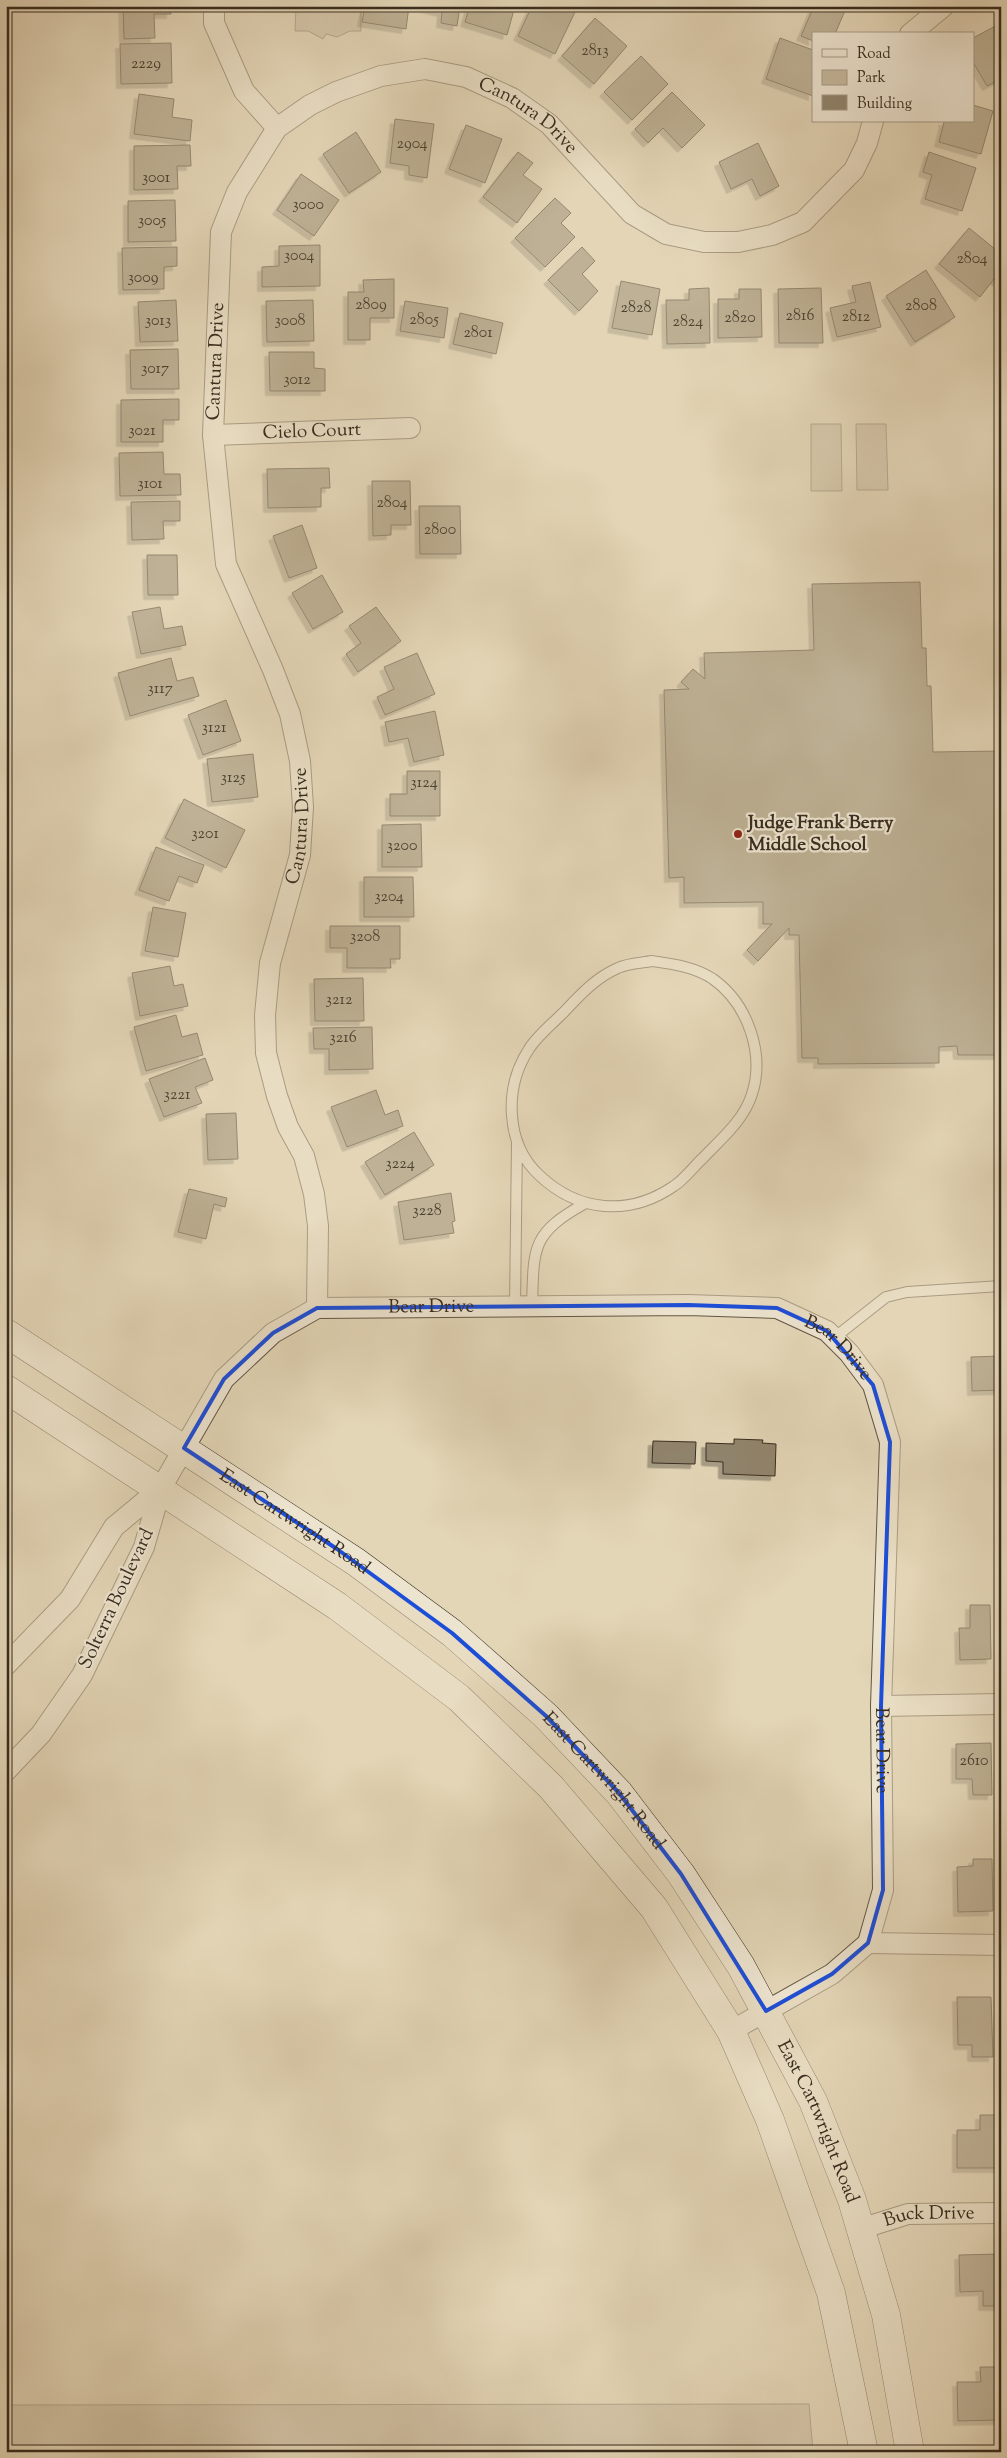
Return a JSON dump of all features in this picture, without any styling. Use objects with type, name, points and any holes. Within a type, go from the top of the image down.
[{"type":"main road","name":"East Cartwright Road","points":[[6,1333],[356,1562],[452,1633],[546,1716],[619,1793],[681,1874],[741,1966],[813,2101],[860,2229],[886,2315],[910,2452]]},
{"type":"main road","points":[[6,1389],[161,1488],[337,1606],[458,1698],[551,1787],[654,1908],[731,2031],[770,2120],[831,2293],[864,2452]]},
{"type":"street","points":[[214,6],[214,23],[244,91],[277,128]]},
{"type":"street","points":[[912,32],[944,6]]},
{"type":"street","name":"Cantura Drive","points":[[317,1308],[318,1226],[314,1194],[304,1156],[288,1127],[277,1096],[266,1053],[264,1015],[270,964],[300,855],[303,807],[300,761],[287,705],[226,564],[213,435],[221,232],[236,192],[277,128],[310,105],[336,92],[381,76],[424,69],[466,77],[512,98],[549,124],[632,214],[666,234],[704,242],[738,242],[772,235],[803,222],[854,170],[867,143],[874,122]]},
{"type":"street","name":"Cielo Court","points":[[213,435],[410,428]]},
{"type":"street","name":"Bear Drive","points":[[161,1488],[224,1379],[273,1333],[317,1308],[688,1305],[777,1308],[827,1331],[849,1352],[873,1385],[890,1442],[881,1706],[883,1890],[868,1943]]},
{"type":"street","name":"Solterra Boulevard","points":[[6,1665],[48,1624],[70,1599],[114,1527],[161,1488]]},
{"type":"street","name":"Solterra Boulevard","points":[[6,1771],[41,1734],[82,1675],[144,1548],[161,1488]]},
{"type":"street","points":[[881,1706],[1001,1704]]},
{"type":"street","points":[[731,2031],[832,1974],[868,1943],[1001,1945]]},
{"type":"street","name":"Buck Drive","points":[[860,2229],[908,2214],[1001,2213]]},
{"type":"lane","points":[[516,1140],[532,1168],[555,1190],[584,1204],[616,1207],[647,1201],[675,1185],[738,1123],[752,1094],[757,1062],[751,1030],[736,1002],[713,979],[684,965],[652,961],[620,967],[592,982],[529,1048],[515,1077],[511,1108],[516,1140],[524,1306]]},
{"type":"lane","points":[[524,1306],[533,1258],[542,1238],[550,1225],[584,1204]]},
{"type":"lane","points":[[834,1338],[886,1296],[907,1292],[1001,1286]]},
{"type":"highlighted area","points":[[688,1305],[777,1308],[827,1331],[873,1385],[890,1442],[881,1706],[883,1890],[868,1943],[832,1974],[766,2011],[681,1874],[619,1793],[546,1716],[452,1633],[337,1549],[184,1448],[224,1379],[273,1333],[317,1308]]},
{"type":"green space","points":[[296,6],[361,6],[361,31],[350,31],[337,37],[326,34],[323,39],[308,31],[295,31]]},
{"type":"green space","points":[[811,424],[841,424],[842,491],[811,491]]},
{"type":"green space","points":[[856,424],[886,424],[888,490],[857,490]]},
{"type":"green space","points":[[809,2404],[813,2452],[6,2452],[6,2405]]},
{"type":"building","points":[[123,6],[171,6],[171,14],[154,14],[155,38],[124,39]]},
{"type":"building","points":[[365,6],[409,6],[406,29],[362,22]]},
{"type":"building","points":[[418,6],[460,6],[457,26],[441,23],[442,12]]},
{"type":"building","points":[[470,6],[515,6],[507,35],[465,22]]},
{"type":"building","points":[[532,6],[562,6],[575,12],[555,54],[518,36]]},
{"type":"building","points":[[814,6],[847,6],[836,32],[812,32],[812,41],[801,36]]},
{"type":"building","points":[[595,18],[627,46],[594,84],[562,56]]},
{"type":"building","points":[[1001,23],[1001,79],[987,86],[974,64],[974,37]]},
{"type":"building","points":[[780,38],[812,50],[812,96],[766,79]]},
{"type":"building","points":[[171,43],[172,83],[121,84],[120,44]]},
{"type":"building","points":[[641,56],[668,84],[632,120],[604,92]]},
{"type":"building","points":[[672,92],[705,125],[682,148],[663,128],[648,143],[635,129]]},
{"type":"building","points":[[139,94],[174,99],[172,117],[192,120],[190,141],[134,134]]},
{"type":"building","points":[[974,105],[993,111],[981,154],[939,142],[944,122],[974,122]]},
{"type":"building","points":[[395,119],[434,124],[427,178],[409,175],[409,166],[390,163]]},
{"type":"building","points":[[466,125],[502,139],[485,183],[449,169]]},
{"type":"building","points":[[356,132],[381,172],[349,193],[323,154]]},
{"type":"building","points":[[758,143],[779,186],[760,196],[752,179],[731,189],[719,162]]},
{"type":"building","points":[[190,145],[191,166],[177,166],[178,189],[134,190],[134,146]]},
{"type":"building","points":[[518,152],[533,163],[523,175],[542,189],[517,223],[483,197]]},
{"type":"building","points":[[929,152],[976,168],[962,211],[925,199],[932,175],[923,172]]},
{"type":"building","points":[[301,174],[339,200],[314,236],[277,210]]},
{"type":"building","points":[[555,198],[571,213],[561,223],[575,237],[545,267],[515,238]]},
{"type":"building","points":[[175,200],[176,241],[128,242],[128,201]]},
{"type":"building","points":[[969,228],[1001,254],[1001,277],[997,282],[994,279],[980,297],[939,264]]},
{"type":"building","points":[[320,245],[320,286],[262,287],[262,267],[279,266],[279,246]]},
{"type":"building","points":[[177,247],[177,266],[164,267],[164,289],[123,290],[122,248]]},
{"type":"building","points":[[582,247],[595,261],[582,274],[598,291],[579,311],[548,280]]},
{"type":"building","points":[[926,270],[955,317],[915,342],[886,296]]},
{"type":"building","points":[[394,279],[394,318],[370,318],[370,340],[348,340],[348,292],[364,292],[363,280]]},
{"type":"building","points":[[621,281],[660,289],[652,335],[612,328]]},
{"type":"building","points":[[870,282],[881,327],[837,337],[830,308],[856,302],[852,286]]},
{"type":"building","points":[[709,288],[710,343],[667,344],[666,300],[689,300],[689,289]]},
{"type":"building","points":[[821,288],[823,343],[779,343],[778,289]]},
{"type":"building","points":[[739,289],[761,289],[762,337],[718,338],[718,299],[739,299]]},
{"type":"building","points":[[176,300],[178,341],[140,342],[138,302]]},
{"type":"building","points":[[313,300],[314,341],[267,342],[266,301]]},
{"type":"building","points":[[405,301],[448,308],[444,338],[400,331]]},
{"type":"building","points":[[460,313],[503,323],[496,354],[453,344]]},
{"type":"building","points":[[178,349],[179,389],[131,389],[130,350]]},
{"type":"building","points":[[269,352],[314,352],[314,368],[325,369],[325,391],[270,391]]},
{"type":"building","points":[[179,399],[179,420],[163,420],[163,442],[121,442],[121,400]]},
{"type":"building","points":[[163,452],[164,474],[180,474],[181,495],[120,496],[119,453]]},
{"type":"building","points":[[329,468],[330,488],[321,488],[321,507],[268,508],[267,469]]},
{"type":"building","points":[[372,481],[410,481],[411,525],[391,525],[391,535],[373,536]]},
{"type":"building","points":[[180,501],[180,521],[163,521],[164,539],[132,540],[131,502]]},
{"type":"building","points":[[419,506],[460,506],[461,554],[420,554]]},
{"type":"building","points":[[302,525],[317,568],[289,578],[273,536]]},
{"type":"building","points":[[147,555],[177,555],[178,595],[148,595]]},
{"type":"building","points":[[322,575],[343,612],[313,629],[292,593]]},
{"type":"building","points":[[920,582],[922,648],[926,648],[927,686],[931,686],[933,752],[1001,751],[1001,1055],[958,1055],[957,1046],[939,1047],[939,1063],[818,1064],[818,1058],[802,1058],[799,935],[789,935],[789,928],[758,961],[747,950],[772,924],[763,924],[763,902],[684,903],[684,877],[669,878],[664,690],[689,689],[681,682],[693,669],[705,679],[704,653],[814,650],[812,584]]},
{"type":"building","points":[[160,607],[164,629],[182,626],[186,645],[141,654],[132,612]]},
{"type":"building","points":[[376,607],[401,641],[358,672],[346,654],[361,643],[349,626]]},
{"type":"building","points":[[417,653],[435,694],[385,715],[377,697],[394,689],[384,667]]},
{"type":"building","points":[[171,658],[177,681],[193,677],[199,696],[130,716],[118,673]]},
{"type":"building","points":[[226,700],[241,741],[203,755],[188,715]]},
{"type":"building","points":[[435,711],[444,755],[414,762],[408,738],[389,742],[385,722]]},
{"type":"building","points":[[253,754],[258,797],[212,802],[207,759]]},
{"type":"building","points":[[407,771],[440,771],[440,816],[390,816],[390,794],[407,794]]},
{"type":"building","points":[[184,799],[245,830],[226,868],[165,838]]},
{"type":"building","points":[[421,824],[422,867],[382,867],[382,825]]},
{"type":"building","points":[[156,847],[204,865],[197,883],[179,876],[169,901],[139,890]]},
{"type":"building","points":[[364,877],[413,877],[414,917],[364,917]]},
{"type":"building","points":[[153,907],[186,913],[178,957],[145,951]]},
{"type":"building","points":[[330,926],[400,926],[400,959],[390,959],[391,968],[347,968],[347,948],[330,948]]},
{"type":"building","points":[[170,966],[174,986],[183,984],[188,1006],[140,1016],[132,973]]},
{"type":"building","points":[[363,978],[364,1021],[315,1021],[314,979]]},
{"type":"building","points":[[176,1015],[182,1037],[197,1033],[203,1055],[146,1071],[134,1027]]},
{"type":"building","points":[[372,1027],[373,1069],[329,1070],[329,1049],[314,1049],[313,1028]]},
{"type":"building","points":[[205,1058],[213,1080],[195,1087],[202,1103],[164,1117],[149,1079]]},
{"type":"building","points":[[376,1090],[385,1115],[398,1110],[403,1126],[347,1147],[331,1107]]},
{"type":"building","points":[[236,1113],[238,1159],[208,1160],[206,1114]]},
{"type":"building","points":[[414,1132],[434,1165],[385,1195],[365,1162]]},
{"type":"building","points":[[189,1189],[227,1198],[225,1207],[214,1204],[206,1239],[178,1232]]},
{"type":"building","points":[[451,1193],[455,1221],[452,1222],[454,1233],[404,1240],[398,1202]]},
{"type":"building","points":[[1001,1356],[1001,1390],[972,1391],[971,1357]]},
{"type":"building","points":[[734,1439],[763,1440],[762,1443],[776,1444],[775,1476],[723,1474],[723,1462],[706,1461],[706,1443],[734,1444]]},
{"type":"building","points":[[653,1441],[696,1442],[695,1464],[652,1463]]},
{"type":"building","points":[[970,1605],[990,1605],[991,1659],[960,1660],[959,1628],[970,1628]]},
{"type":"building","points":[[991,1743],[992,1795],[973,1795],[972,1779],[956,1779],[956,1744]]},
{"type":"building","points":[[973,1859],[992,1859],[993,1911],[958,1912],[957,1867],[973,1866]]},
{"type":"building","points":[[957,1997],[991,1997],[993,2057],[972,2057],[972,2045],[958,2045]]},
{"type":"building","points":[[980,2115],[998,2115],[999,2168],[957,2168],[957,2130],[980,2130]]},
{"type":"building","points":[[1000,2254],[1001,2306],[983,2306],[983,2291],[960,2292],[959,2255]]},
{"type":"building","points":[[980,2367],[999,2367],[1000,2420],[958,2421],[957,2382],[981,2382]]},
{"type":"place","name":"Judge Frank Berry Middle School","points":[[738,834]]}]
